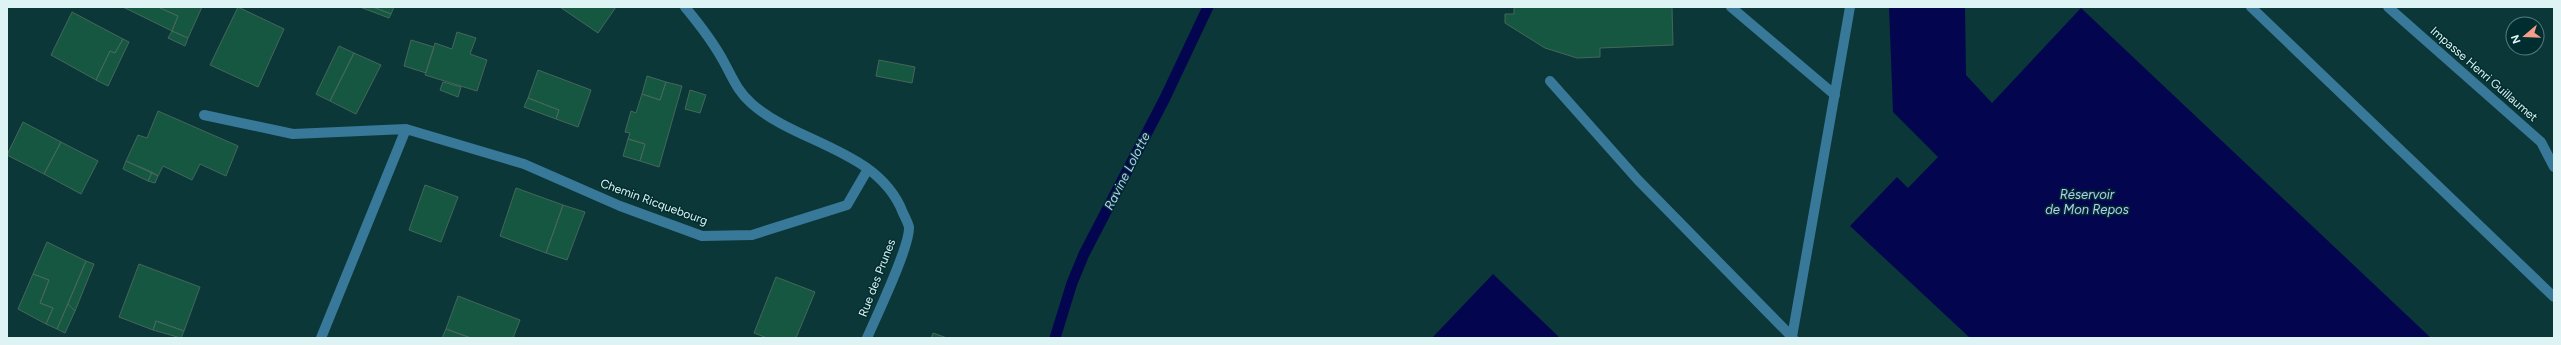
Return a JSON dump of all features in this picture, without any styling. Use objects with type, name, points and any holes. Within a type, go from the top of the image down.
[{"type":"street","points":[[685,7],[703,27],[725,64],[734,85],[751,103],[772,119],[842,152],[868,168]]},
{"type":"street","points":[[1731,7],[1835,95]]},
{"type":"street","points":[[1792,337],[1850,7]]},
{"type":"street","points":[[2251,7],[2554,297]]},
{"type":"street","name":"Impasse Henri Guillaumet","points":[[2388,7],[2541,142],[2554,167]]},
{"type":"street","points":[[1550,81],[1638,180],[1792,337]]},
{"type":"street","name":"Chemin Ricquebourg","points":[[204,115],[293,134],[406,129],[524,164],[620,206],[702,236],[752,235],[847,205],[868,168]]},
{"type":"street","points":[[321,338],[406,129]]},
{"type":"street","name":"Rue des Prunes","points":[[867,338],[901,257],[909,228],[897,198],[868,168]]},
{"type":"water","name":"Réservoir de Mon Repos","points":[[1889,7],[1965,7],[1966,75],[1992,103],[2081,8],[2431,338],[1970,338],[1850,226],[1897,177],[1908,188],[1938,157],[1893,112]]},
{"type":"water","points":[[1493,274],[1560,338],[1432,338]]},
{"type":"building","points":[[123,7],[158,7],[178,16],[172,31]]},
{"type":"building","points":[[158,7],[202,7],[188,38],[172,31],[178,16]]},
{"type":"building","points":[[238,7],[284,29],[258,87],[210,65]]},
{"type":"building","points":[[360,7],[373,7],[391,14],[389,18]]},
{"type":"building","points":[[373,7],[394,7],[391,14]]},
{"type":"building","points":[[560,7],[616,7],[598,33]]},
{"type":"building","points":[[1514,7],[1672,7],[1673,45],[1600,48],[1600,57],[1577,58],[1545,48],[1505,23],[1505,14],[1514,14]]},
{"type":"building","points":[[72,12],[123,39],[115,53],[110,51],[96,80],[51,55]]},
{"type":"building","points":[[172,31],[188,38],[185,46],[168,38]]},
{"type":"building","points":[[457,32],[476,38],[470,54],[487,60],[477,91],[425,75],[435,43],[452,49]]},
{"type":"building","points":[[123,39],[129,42],[108,86],[96,80],[110,51],[115,53]]},
{"type":"building","points":[[411,40],[434,47],[426,73],[404,66]]},
{"type":"building","points":[[339,46],[354,53],[330,101],[316,94]]},
{"type":"building","points":[[354,53],[381,65],[356,114],[330,101]]},
{"type":"building","points":[[879,60],[915,67],[912,83],[876,76]]},
{"type":"building","points":[[538,70],[591,90],[578,127],[556,119],[559,110],[528,98]]},
{"type":"building","points":[[647,76],[666,82],[660,100],[642,94]]},
{"type":"building","points":[[443,82],[461,87],[458,97],[440,90]]},
{"type":"building","points":[[666,82],[682,86],[659,167],[640,161],[645,144],[628,139],[630,133],[625,132],[631,111],[636,113],[642,94],[660,100]]},
{"type":"building","points":[[690,90],[706,95],[700,113],[685,109]]},
{"type":"building","points":[[528,98],[559,110],[556,119],[524,107]]},
{"type":"building","points":[[158,111],[238,146],[226,176],[200,164],[192,180],[163,166],[158,176],[126,161],[138,135],[147,138]]},
{"type":"building","points":[[23,122],[61,142],[44,174],[7,155]]},
{"type":"building","points":[[628,139],[645,144],[640,161],[623,156]]},
{"type":"building","points":[[61,142],[98,161],[81,194],[44,174]]},
{"type":"building","points":[[126,161],[152,172],[148,181],[123,169]]},
{"type":"building","points":[[152,172],[158,176],[155,183],[148,181]]},
{"type":"building","points":[[425,185],[458,197],[441,242],[409,230]]},
{"type":"building","points":[[516,188],[563,205],[546,253],[500,236]]},
{"type":"building","points":[[563,205],[585,212],[567,260],[546,253]]},
{"type":"building","points":[[47,242],[86,261],[57,329],[46,324],[53,308],[40,303],[49,280],[33,274]]},
{"type":"building","points":[[86,261],[94,264],[75,311],[68,304]]},
{"type":"building","points":[[139,264],[200,287],[184,331],[156,321],[153,330],[119,317]]},
{"type":"building","points":[[33,274],[49,280],[40,303],[53,308],[46,324],[18,309]]},
{"type":"building","points":[[776,277],[815,292],[796,338],[767,338],[754,333]]},
{"type":"building","points":[[458,296],[520,320],[513,338],[471,338],[446,329]]},
{"type":"building","points":[[68,304],[75,311],[65,333],[57,329]]},
{"type":"building","points":[[156,321],[184,331],[181,338],[153,330]]},
{"type":"building","points":[[446,329],[471,338],[442,338]]},
{"type":"building","points":[[933,333],[947,338],[931,338]]},
{"type":"waterway","name":"Ravine Lolotte","points":[[1055,338],[1072,283],[1084,254],[1165,98],[1208,7]]}]
